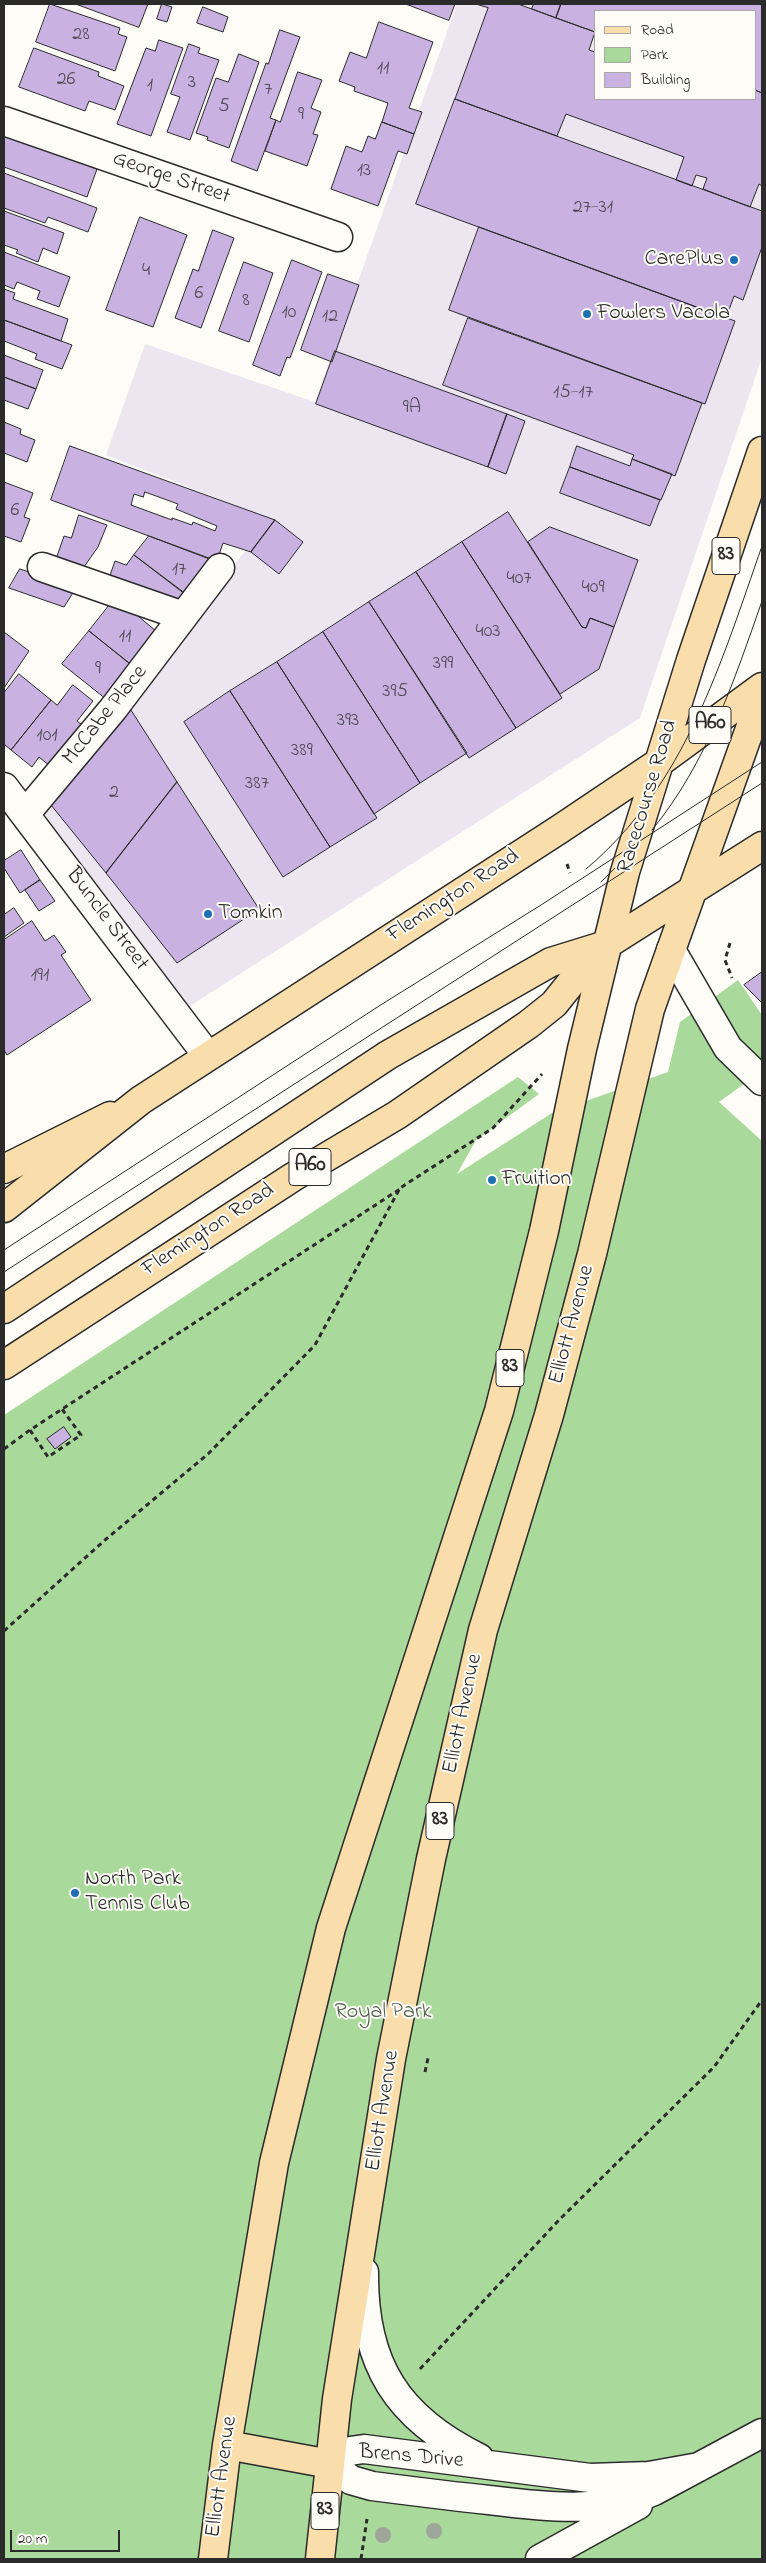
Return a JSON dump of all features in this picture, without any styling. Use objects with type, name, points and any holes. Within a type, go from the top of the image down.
[{"type":"main road","name":"Racecourse Road","points":[[603,946],[657,764],[762,452]]},
{"type":"main road","name":"Flemington Road","points":[[4,1208],[140,1100],[657,764],[762,687]]},
{"type":"main road","name":"83","points":[[693,889],[762,695]]},
{"type":"main road","name":"Flemington Road","points":[[4,1309],[388,1055],[551,962],[603,946],[762,846]]},
{"type":"main road","name":"Elliott Avenue","points":[[320,2559],[337,2399],[391,2059],[431,1859],[483,1630],[549,1416],[592,1254],[650,1009],[693,889]]},
{"type":"main road","name":"Flemington Road","points":[[4,1365],[294,1177],[397,1115],[529,1024],[554,1004],[603,946]]},
{"type":"main road","name":"Elliott Avenue","points":[[213,2559],[227,2445],[274,2163],[331,1928],[501,1403],[544,1231],[603,946]]},
{"type":"main road","name":"Flemington Road","points":[[4,1168],[140,1100]]},
{"type":"main road","points":[[227,2445],[330,2464]]},
{"type":"street","name":"George Street","points":[[4,121],[338,237]]},
{"type":"street","points":[[42,566],[183,616]]},
{"type":"street","name":"McCabe Place","points":[[26,813],[113,709],[220,568]]},
{"type":"street","name":"Buncle Street","points":[[4,787],[26,813],[207,1055]]},
{"type":"street","points":[[671,950],[728,1048],[762,1081]]},
{"type":"street","points":[[375,2167],[365,2250],[364,2291],[368,2328],[378,2362],[389,2386],[406,2408],[422,2423],[454,2445],[502,2467]]},
{"type":"street","name":"Brens Drive","points":[[691,2471],[649,2476],[590,2478],[364,2449],[350,2451],[330,2464],[344,2476],[359,2483],[446,2496],[563,2508],[590,2507],[625,2501],[654,2491],[762,2433]]},
{"type":"street","points":[[540,2559],[618,2517],[691,2471]]},
{"type":"path","points":[[566,862],[570,874]]},
{"type":"path","points":[[730,943],[725,960],[732,978]]},
{"type":"path","points":[[4,1449],[30,1430],[493,1128],[542,1074]]},
{"type":"path","points":[[4,1631],[105,1540],[208,1454],[314,1345],[400,1188]]},
{"type":"path","points":[[30,1430],[48,1457],[80,1435],[62,1409]]},
{"type":"path","points":[[416,2373],[559,2220],[714,2067],[762,2000]]},
{"type":"path","points":[[424,2078],[429,2050]]},
{"type":"shaded area","points":[[457,4],[762,4],[762,357],[640,718],[179,1013],[39,806],[271,519],[106,455],[145,344],[315,402]]},
{"type":"green space","name":"Royal Park","points":[[738,980],[762,1015],[762,1071],[719,1102],[762,1141],[762,2559],[4,2559],[4,1415],[518,1077],[539,1094],[476,1140],[457,1174],[552,1113],[668,1072],[680,1022]]},
{"type":"building","points":[[50,4],[120,28],[118,34],[127,37],[115,71],[36,42]]},
{"type":"building","points":[[76,4],[148,4],[139,27]]},
{"type":"building","points":[[162,4],[172,7],[167,22],[157,19]]},
{"type":"building","points":[[406,4],[455,4],[449,20]]},
{"type":"building","points":[[476,4],[518,4],[594,32],[589,50],[594,52],[594,100],[756,100],[756,90],[762,93],[762,186],[759,184],[750,207],[703,189],[707,178],[696,175],[692,186],[676,180],[684,157],[566,114],[557,136],[455,99],[488,8]]},
{"type":"building","points":[[534,4],[561,4],[556,18],[532,9]]},
{"type":"building","points":[[561,4],[762,4],[762,93],[756,90],[756,10],[594,10],[594,32],[556,18]]},
{"type":"building","points":[[203,7],[228,17],[223,32],[197,23]]},
{"type":"building","points":[[379,22],[433,42],[409,108],[422,112],[414,134],[382,122],[388,103],[354,91],[355,87],[339,81],[350,52],[366,58]]},
{"type":"building","points":[[280,30],[300,37],[270,118],[276,120],[257,171],[231,161],[266,63],[268,64]]},
{"type":"building","points":[[159,40],[183,48],[151,136],[117,124],[146,48],[155,51]]},
{"type":"building","points":[[189,44],[200,48],[198,53],[219,60],[190,140],[167,132],[180,97],[171,94]]},
{"type":"building","points":[[34,48],[99,72],[98,76],[124,86],[115,110],[89,101],[85,111],[19,87]]},
{"type":"building","points":[[239,54],[259,62],[229,148],[207,140],[208,137],[196,133],[216,78],[228,82]]},
{"type":"building","points":[[298,72],[322,80],[311,108],[321,112],[313,134],[318,135],[307,166],[265,151],[276,120],[280,122]]},
{"type":"building","points":[[455,99],[762,211],[762,247],[743,300],[734,296],[726,318],[416,204]]},
{"type":"building","points":[[382,122],[414,134],[407,154],[398,151],[378,206],[331,189],[346,146],[362,152],[368,136],[375,139]]},
{"type":"building","points":[[4,135],[97,169],[87,197],[4,167]]},
{"type":"building","points":[[4,173],[97,208],[88,232],[48,217],[45,223],[4,208]]},
{"type":"building","points":[[4,211],[64,233],[57,254],[43,248],[38,262],[16,253],[18,250],[4,245]]},
{"type":"building","points":[[140,217],[187,235],[153,327],[106,310]]},
{"type":"building","name":"Fowlers Vacola","points":[[479,227],[735,321],[705,404],[449,310]]},
{"type":"building","points":[[213,230],[234,238],[201,328],[175,318],[193,269],[198,271]]},
{"type":"building","points":[[4,252],[70,277],[59,307],[37,299],[40,291],[17,282],[14,289],[4,285]]},
{"type":"building","points":[[292,260],[322,272],[290,358],[287,357],[280,376],[253,365]]},
{"type":"building","points":[[244,262],[273,273],[249,342],[219,331]]},
{"type":"building","points":[[328,274],[359,285],[332,362],[301,350]]},
{"type":"building","points":[[4,289],[15,293],[13,299],[68,319],[61,341],[4,320]]},
{"type":"building","points":[[468,318],[702,403],[675,476],[632,459],[634,455],[443,385]]},
{"type":"building","points":[[4,320],[72,345],[62,369],[35,359],[37,354],[4,341]]},
{"type":"building","points":[[335,351],[507,414],[488,467],[316,404]]},
{"type":"building","points":[[4,355],[43,370],[36,389],[4,377]]},
{"type":"building","points":[[4,377],[36,389],[28,409],[4,400]]},
{"type":"building","points":[[507,414],[525,421],[506,474],[488,467]]},
{"type":"building","points":[[4,422],[21,429],[20,434],[35,440],[27,462],[4,453]]},
{"type":"building","points":[[70,446],[275,520],[251,552],[223,543],[217,561],[51,500]],"holes":[[[145,492],[178,504],[176,509],[217,526],[215,531],[193,522],[192,525],[172,518],[172,520],[131,505],[134,494],[143,497]]]},
{"type":"building","points":[[577,446],[630,466],[632,459],[672,474],[661,500],[570,467]]},
{"type":"building","points":[[570,467],[660,500],[650,526],[560,493]]},
{"type":"building","points":[[4,482],[33,493],[24,517],[30,519],[21,542],[4,536]]},
{"type":"building","points":[[508,512],[582,627],[586,628],[590,618],[614,627],[599,669],[560,694],[462,542]]},
{"type":"building","points":[[79,515],[107,525],[98,547],[79,574],[54,565],[64,536],[71,538]]},
{"type":"building","points":[[275,520],[303,542],[279,574],[251,552]]},
{"type":"building","points":[[550,527],[638,560],[614,627],[590,618],[586,628],[582,627],[528,542]]},
{"type":"building","points":[[149,536],[212,560],[190,598],[134,555]]},
{"type":"building","points":[[462,542],[562,698],[516,728],[416,572]]},
{"type":"building","points":[[134,555],[186,594],[176,607],[108,581],[115,561],[126,565]]},
{"type":"building","points":[[20,569],[76,588],[64,607],[9,588]]},
{"type":"building","points":[[416,572],[516,728],[469,758],[369,602]]},
{"type":"building","points":[[369,602],[467,753],[420,783],[323,632]]},
{"type":"building","points":[[111,603],[126,606],[156,631],[138,670],[89,631]]},
{"type":"building","points":[[89,631],[130,664],[121,675],[128,682],[111,703],[62,664]]},
{"type":"building","points":[[4,632],[29,651],[4,688]]},
{"type":"building","points":[[323,632],[420,783],[374,814],[277,662]]},
{"type":"building","points":[[277,662],[377,818],[330,847],[230,691]]},
{"type":"building","points":[[19,674],[51,700],[11,750],[4,744],[4,693]]},
{"type":"building","points":[[73,685],[93,701],[77,721],[82,725],[50,766],[39,757],[32,767],[11,750],[51,700],[57,705]]},
{"type":"building","points":[[230,691],[330,847],[283,877],[184,722]]},
{"type":"building","points":[[129,707],[177,782],[106,873],[51,805]]},
{"type":"building","points":[[177,782],[259,909],[177,963],[106,873]]},
{"type":"building","points":[[21,850],[40,880],[20,893],[4,868],[4,861]]},
{"type":"building","points":[[40,880],[55,901],[39,911],[25,890]]},
{"type":"building","points":[[14,908],[24,923],[4,937],[4,915]]},
{"type":"building","points":[[32,921],[45,941],[54,935],[66,952],[61,955],[91,1000],[7,1055],[4,1050],[4,940]]},
{"type":"building","points":[[762,972],[762,1003],[744,985]]},
{"type":"building","points":[[64,1427],[71,1437],[55,1449],[47,1439]]},
{"type":"tram line","points":[[586,869],[620,836],[650,800],[674,761],[696,720],[714,678],[762,546]]},
{"type":"tram line","points":[[652,830],[671,804],[704,749],[741,661],[762,601]]},
{"type":"tram line","points":[[4,1250],[379,1006],[541,905],[762,762]]},
{"type":"tram line","points":[[4,1272],[762,783]]},
{"type":"tram line","points":[[601,882],[633,850]]},
{"type":"place","name":"CarePlus","points":[[734,260]]},
{"type":"place","name":"Fowlers Vacola","points":[[587,314]]},
{"type":"place","name":"Tomkin","points":[[208,914]]},
{"type":"place","name":"Fruition","points":[[492,1180]]},
{"type":"place","name":"North Park Tennis Club","points":[[75,1893]]}]
